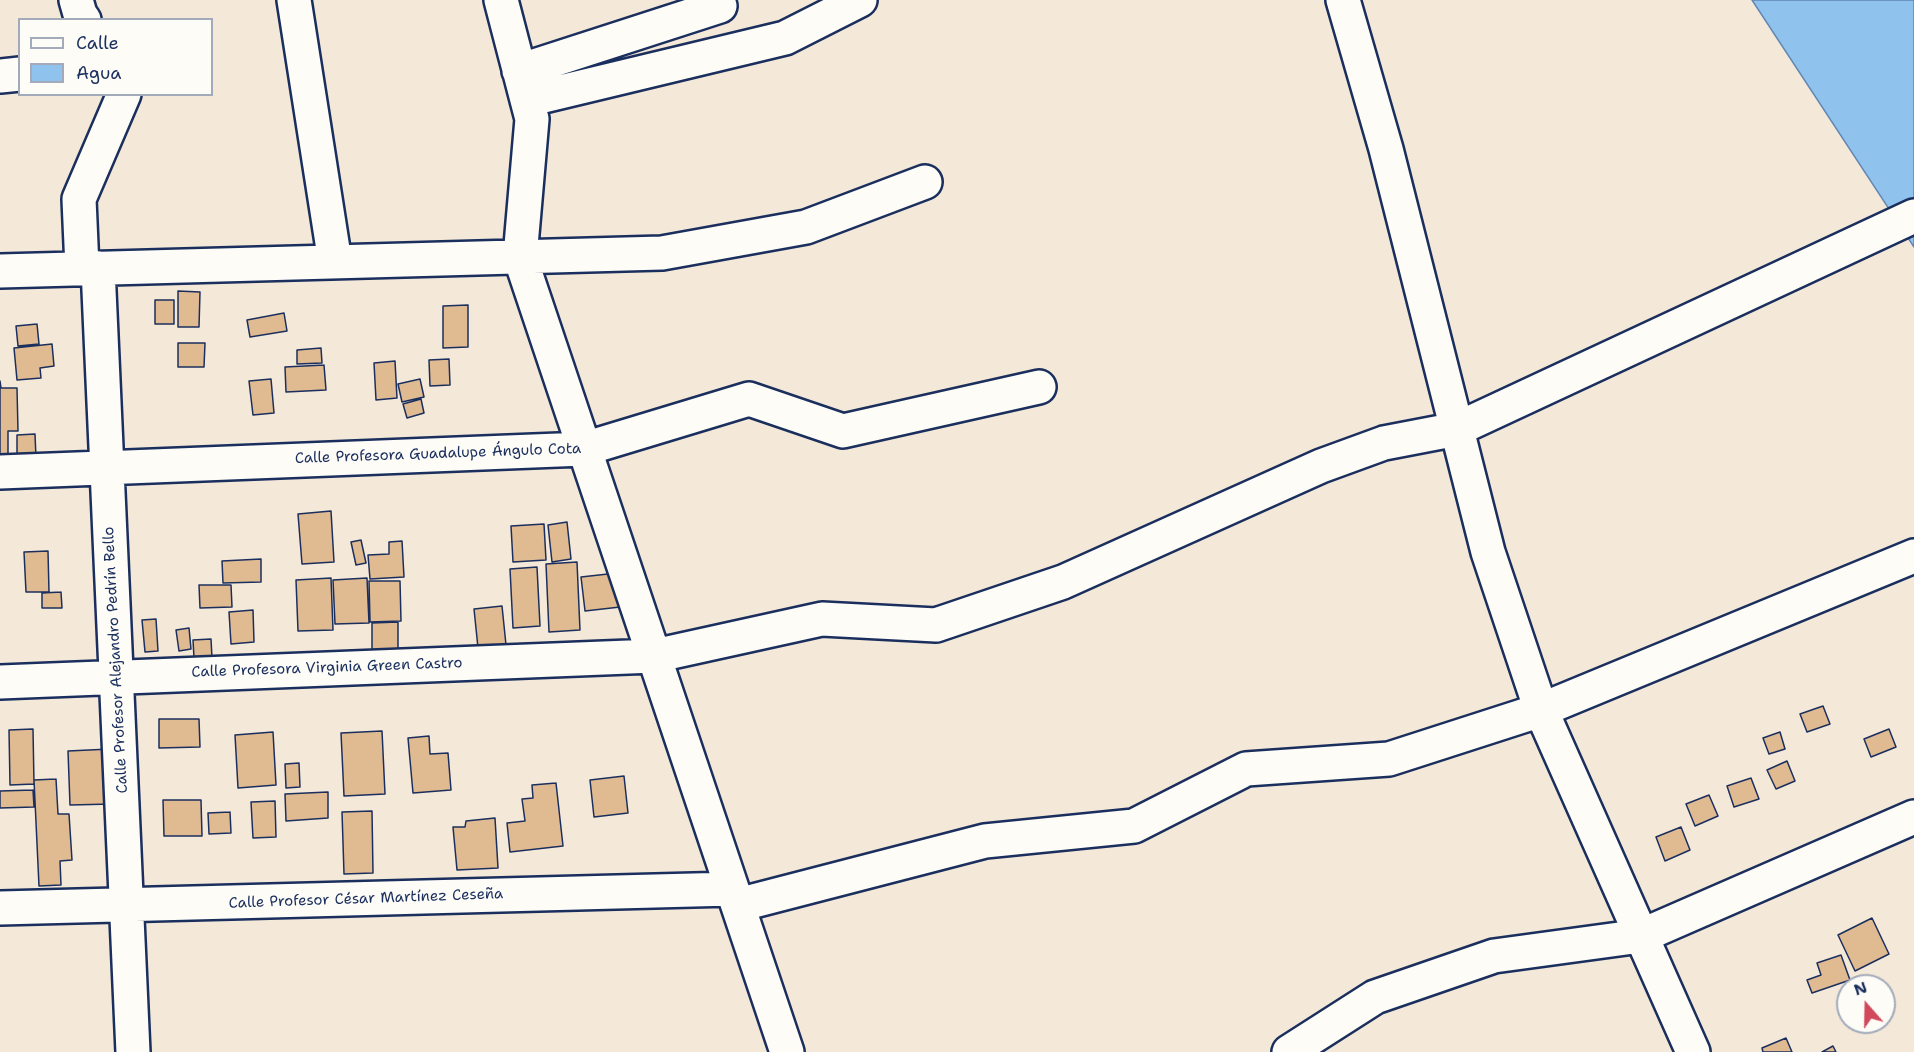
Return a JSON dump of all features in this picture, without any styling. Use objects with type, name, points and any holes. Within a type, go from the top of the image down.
[{"type":"street","points":[[76,0],[83,18]]},
{"type":"street","points":[[294,0],[335,262]]},
{"type":"street","points":[[501,0],[532,119],[520,257],[787,1052]]},
{"type":"street","points":[[523,86],[785,38],[860,0]]},
{"type":"street","points":[[1343,0],[1386,149],[1488,552],[1541,710],[1693,1052]]},
{"type":"street","points":[[523,86],[720,6]]},
{"type":"street","points":[[0,75],[18,74]]},
{"type":"street","name":"Calle Profesor Alejandro Pedrín Bello","points":[[123,96],[79,199],[90,268],[107,468],[133,1052]]},
{"type":"street","points":[[0,270],[662,253],[806,227],[925,182]]},
{"type":"street","name":"Calle Profesora Virginia Green Castro","points":[[0,682],[654,656],[822,619],[936,625],[1063,582],[1321,466],[1384,443],[1457,429],[1914,216]]},
{"type":"street","name":"Calle Profesora Guadalupe Ángulo Cota","points":[[0,472],[584,449],[749,399],[843,431],[1040,387]]},
{"type":"street","name":"Calle Profesor César Martínez Ceseña","points":[[0,908],[735,897],[985,841],[1134,826],[1246,769],[1389,759],[1541,710],[1914,556]]},
{"type":"street","points":[[1289,1052],[1375,997],[1494,956],[1641,936],[1914,818]]},
{"type":"water","points":[[1752,0],[1914,0],[1914,247]]},
{"type":"building","points":[[178,291],[200,292],[199,327],[178,327]]},
{"type":"building","points":[[155,300],[174,300],[174,324],[155,324]]},
{"type":"building","points":[[468,305],[468,347],[443,348],[443,306]]},
{"type":"building","points":[[284,313],[287,331],[250,337],[247,320]]},
{"type":"building","points":[[37,324],[39,344],[18,346],[16,326]]},
{"type":"building","points":[[178,343],[205,343],[204,367],[178,367]]},
{"type":"building","points":[[52,344],[54,366],[40,368],[41,378],[17,380],[14,348]]},
{"type":"building","points":[[321,348],[322,363],[297,364],[297,350]]},
{"type":"building","points":[[449,359],[450,385],[430,386],[429,360]]},
{"type":"building","points":[[395,361],[397,398],[376,400],[374,363]]},
{"type":"building","points":[[324,365],[326,390],[286,392],[285,367]]},
{"type":"building","points":[[271,379],[274,413],[253,415],[249,381]]},
{"type":"building","points":[[420,379],[424,397],[402,402],[398,384]]},
{"type":"building","points":[[0,381],[1,388],[17,388],[18,431],[8,431],[8,462],[0,462]]},
{"type":"building","points":[[421,399],[424,413],[407,418],[403,404]]},
{"type":"building","points":[[35,434],[36,458],[17,459],[17,435]]},
{"type":"building","points":[[331,511],[334,562],[302,564],[298,514]]},
{"type":"building","points":[[567,522],[571,559],[552,562],[548,525]]},
{"type":"building","points":[[544,524],[546,560],[513,562],[511,526]]},
{"type":"building","points":[[361,540],[366,563],[356,565],[351,542]]},
{"type":"building","points":[[402,541],[404,577],[370,579],[368,555],[389,554],[389,542]]},
{"type":"building","points":[[48,551],[49,592],[26,592],[24,552]]},
{"type":"building","points":[[261,559],[261,582],[223,583],[222,561]]},
{"type":"building","points":[[577,562],[580,630],[549,632],[546,564]]},
{"type":"building","points":[[537,567],[540,626],[513,628],[510,569]]},
{"type":"building","points":[[626,572],[629,606],[585,611],[581,577]]},
{"type":"building","points":[[331,578],[333,630],[298,631],[296,580]]},
{"type":"building","points":[[367,578],[369,623],[335,624],[333,580]]},
{"type":"building","points":[[369,581],[400,581],[401,621],[370,622]]},
{"type":"building","points":[[199,585],[231,585],[232,607],[200,608]]},
{"type":"building","points":[[61,592],[62,608],[42,608],[42,593]]},
{"type":"building","points":[[502,606],[506,645],[478,648],[474,609]]},
{"type":"building","points":[[253,610],[254,642],[231,644],[229,612]]},
{"type":"building","points":[[156,619],[158,651],[145,652],[142,620]]},
{"type":"building","points":[[398,622],[398,659],[372,660],[372,623]]},
{"type":"building","points":[[189,628],[191,649],[179,651],[176,630]]},
{"type":"building","points":[[211,639],[212,658],[194,658],[193,640]]},
{"type":"building","points":[[1823,706],[1830,724],[1807,732],[1800,714]]},
{"type":"building","points":[[159,719],[199,719],[200,747],[159,748]]},
{"type":"building","points":[[33,729],[34,784],[10,785],[9,730]]},
{"type":"building","points":[[1889,729],[1896,747],[1871,757],[1864,739]]},
{"type":"building","points":[[382,731],[385,794],[344,796],[341,733]]},
{"type":"building","points":[[273,732],[276,785],[238,788],[235,735]]},
{"type":"building","points":[[1780,732],[1785,749],[1769,754],[1763,738]]},
{"type":"building","points":[[429,736],[430,754],[448,753],[451,790],[413,793],[408,738]]},
{"type":"building","points":[[110,749],[112,804],[70,805],[68,751]]},
{"type":"building","points":[[1787,761],[1795,781],[1776,789],[1767,770]]},
{"type":"building","points":[[299,763],[300,787],[286,788],[285,764]]},
{"type":"building","points":[[624,776],[628,813],[594,817],[590,780]]},
{"type":"building","points":[[1751,778],[1759,799],[1734,807],[1727,786]]},
{"type":"building","points":[[56,779],[58,814],[69,814],[72,860],[60,861],[61,885],[39,886],[34,780]]},
{"type":"building","points":[[556,783],[563,846],[510,852],[507,823],[525,821],[522,799],[533,798],[532,785]]},
{"type":"building","points":[[33,790],[34,807],[0,808],[0,791]]},
{"type":"building","points":[[328,792],[328,818],[286,821],[285,794]]},
{"type":"building","points":[[1709,795],[1718,816],[1695,826],[1686,804]]},
{"type":"building","points":[[163,800],[201,800],[202,836],[164,836]]},
{"type":"building","points":[[275,801],[276,837],[253,838],[251,802]]},
{"type":"building","points":[[372,811],[373,873],[344,874],[342,812]]},
{"type":"building","points":[[230,812],[231,833],[209,834],[208,813]]},
{"type":"building","points":[[495,818],[498,868],[457,870],[453,827],[465,827],[466,821]]},
{"type":"building","points":[[1681,827],[1690,850],[1665,861],[1656,837]]},
{"type":"building","points":[[1872,918],[1889,954],[1855,971],[1838,935]]},
{"type":"building","points":[[1841,955],[1848,974],[1836,974],[1836,985],[1812,993],[1807,980],[1821,975],[1817,963]]},
{"type":"building","points":[[1786,1038],[1792,1052],[1763,1052],[1762,1048]]},
{"type":"building","points":[[1833,1046],[1836,1052],[1822,1052]]}]
